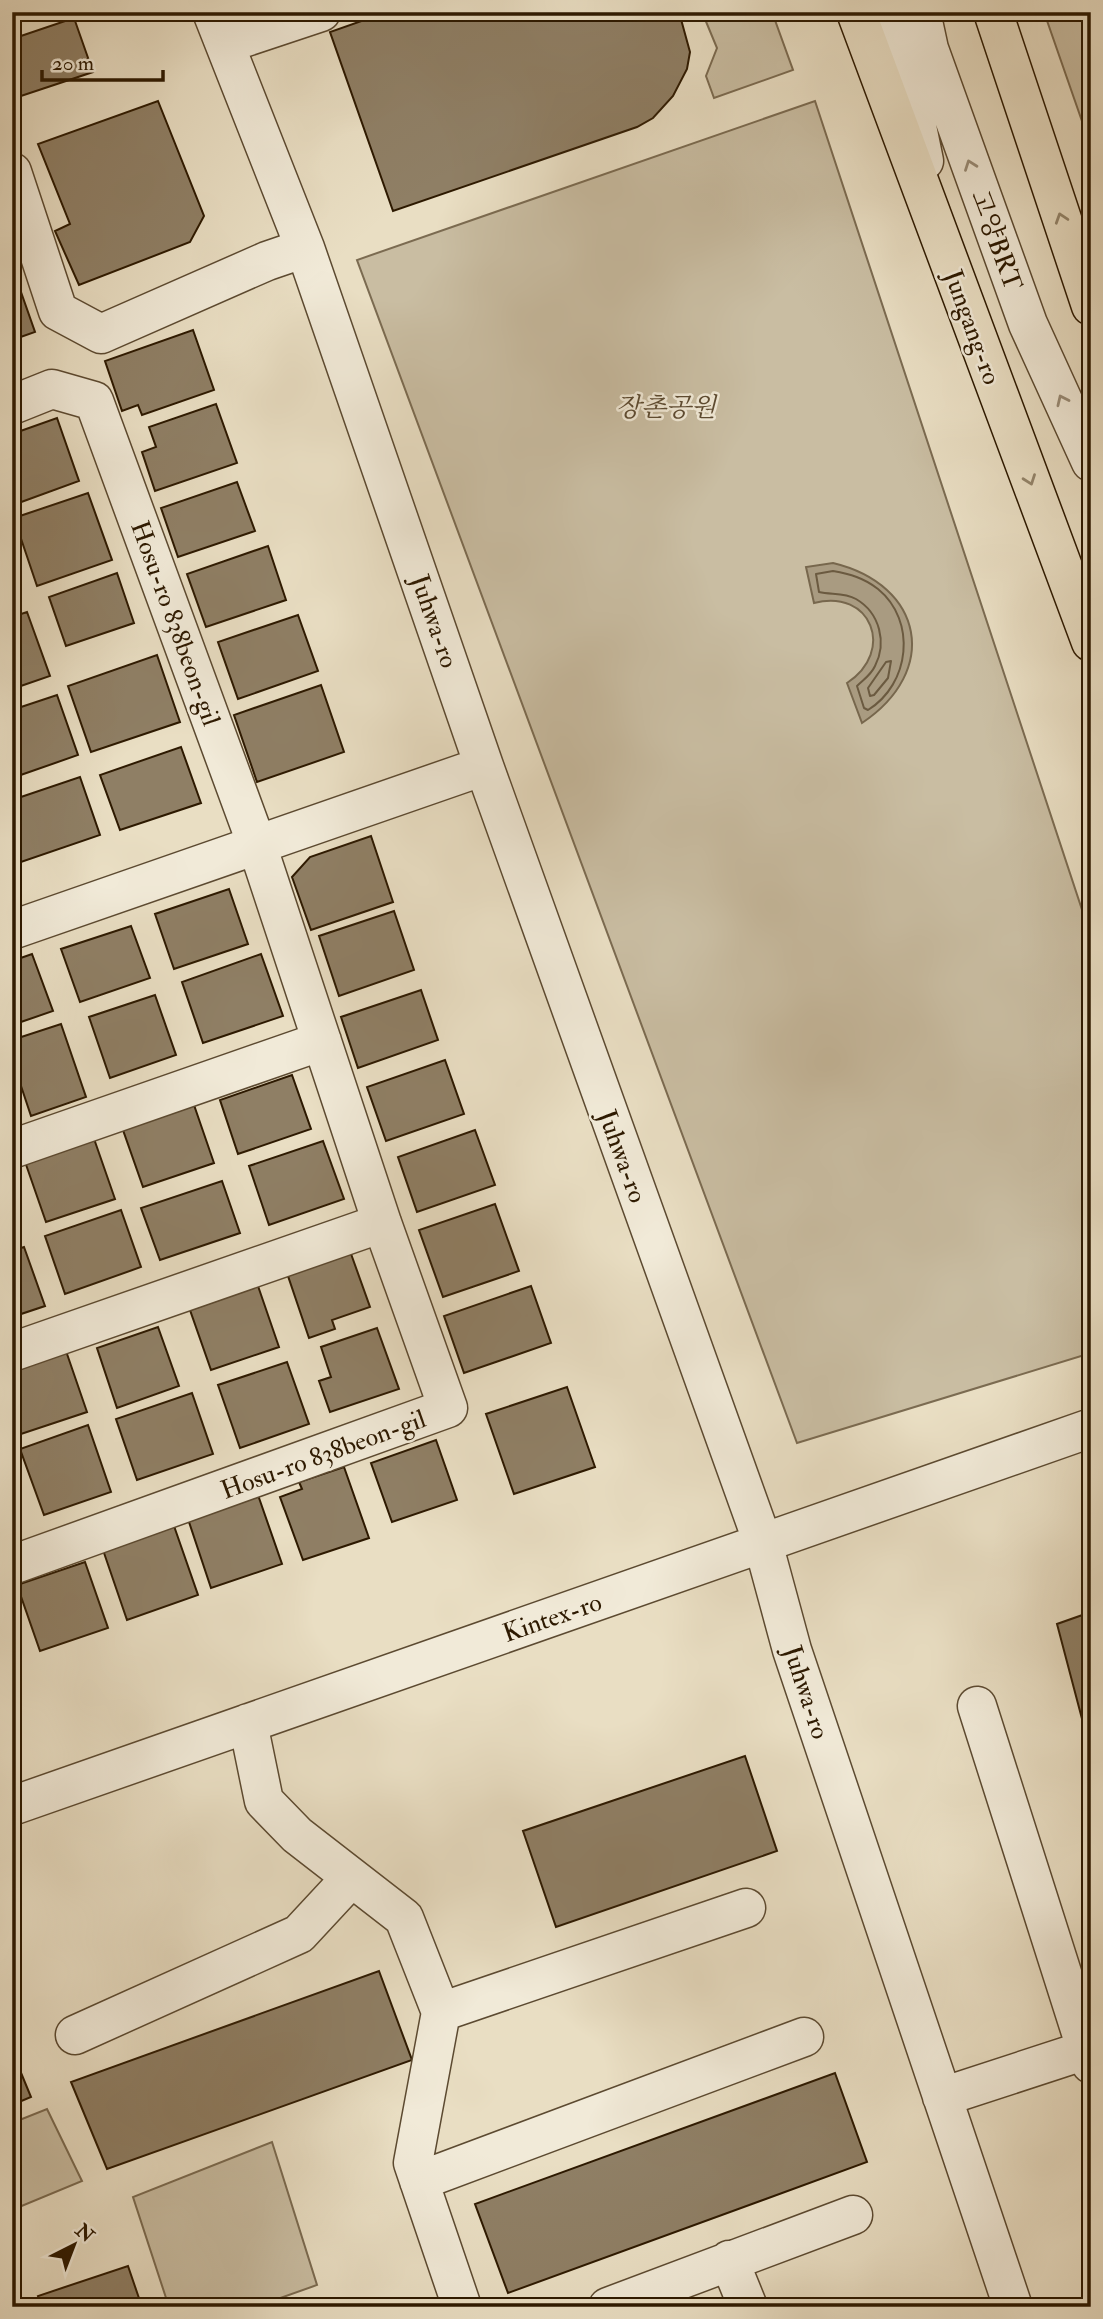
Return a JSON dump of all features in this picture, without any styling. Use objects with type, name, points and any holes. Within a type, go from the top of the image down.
[{"type":"main road","name":"Jungang-ro","points":[[856,12],[1091,642]]},
{"type":"main road","points":[[993,12],[1091,306]]},
{"type":"street","points":[[218,28],[321,12]]},
{"type":"street","name":"고양BRT","points":[[894,12],[938,232]]},
{"type":"street","name":"고양BRT","points":[[921,12],[929,49],[1028,324],[1091,462]]},
{"type":"street","name":"Juhwa-ro","points":[[218,28],[306,248],[484,765],[763,1543],[792,1650],[1013,2307]]},
{"type":"street","points":[[12,172],[58,310],[101,334],[267,261],[306,248]]},
{"type":"street","name":"Hosu-ro 838beon-gil","points":[[12,405],[52,389],[94,401],[257,845],[382,1223],[448,1408],[12,1565]]},
{"type":"street","points":[[13,929],[484,765]]},
{"type":"street","points":[[12,1149],[322,1041]]},
{"type":"street","points":[[12,1352],[382,1223]]},
{"type":"street","name":"Kintex-ro","points":[[12,1805],[1091,1428]]},
{"type":"street","points":[[942,2096],[1088,2057],[977,1706]]},
{"type":"street","points":[[248,1723],[264,1801],[298,1835],[404,1918],[441,2012],[413,2163],[462,2307]]},
{"type":"street","points":[[75,2035],[299,1934],[351,1878]]},
{"type":"street","points":[[441,2012],[746,1908]]},
{"type":"street","points":[[419,2181],[804,2037]]},
{"type":"street","points":[[608,2307],[853,2215]]},
{"type":"street","points":[[729,2260],[748,2307]]},
{"type":"green space","points":[[702,12],[772,12],[793,70],[714,98],[706,76],[717,48]]},
{"type":"green space","points":[[1044,12],[1091,12],[1091,147]]},
{"type":"green space","name":"장촌공원","points":[[815,101],[1091,937],[1091,1353],[797,1443],[357,260]]},
{"type":"green space","points":[[47,2109],[82,2181],[12,2210],[12,2123]]},
{"type":"green space","points":[[272,2142],[317,2285],[255,2307],[169,2307],[133,2197]]},
{"type":"water","points":[[833,563],[864,574],[887,590],[903,610],[911,632],[911,655],[903,679],[887,702],[862,723],[847,683],[862,670],[871,655],[873,640],[870,625],[862,613],[850,605],[834,601],[814,603],[806,567]]},
{"type":"building","points":[[387,12],[679,12],[690,52],[687,69],[673,96],[653,118],[637,127],[393,211],[330,32]]},
{"type":"building","points":[[74,18],[93,72],[15,98],[12,88],[12,39]]},
{"type":"building","points":[[158,101],[204,216],[190,242],[79,285],[55,231],[70,224],[38,144]]},
{"type":"building","points":[[15,275],[35,332],[12,340],[12,276]]},
{"type":"building","points":[[193,330],[214,390],[142,415],[138,405],[122,411],[105,361]]},
{"type":"building","points":[[216,404],[237,463],[155,491],[142,452],[156,447],[149,427]]},
{"type":"building","points":[[57,418],[79,481],[13,505],[12,434]]},
{"type":"building","points":[[237,482],[255,531],[178,557],[161,508]]},
{"type":"building","points":[[88,493],[112,560],[37,586],[14,518]]},
{"type":"building","points":[[268,546],[286,600],[206,627],[187,574]]},
{"type":"building","points":[[12,573],[19,592],[12,595]]},
{"type":"building","points":[[117,573],[134,623],[66,646],[49,597]]},
{"type":"building","points":[[27,612],[50,676],[12,689],[12,617]]},
{"type":"building","points":[[298,615],[318,671],[238,699],[218,642]]},
{"type":"building","points":[[157,655],[180,722],[91,752],[68,686]]},
{"type":"building","points":[[321,685],[344,752],[257,782],[234,715]]},
{"type":"building","points":[[57,695],[78,755],[12,778],[12,710]]},
{"type":"building","points":[[181,747],[201,803],[120,830],[100,775]]},
{"type":"building","points":[[80,777],[100,835],[18,863],[12,848],[12,800]]},
{"type":"building","points":[[371,836],[393,902],[311,930],[292,877],[310,857]]},
{"type":"building","points":[[229,889],[248,944],[174,969],[155,914]]},
{"type":"building","points":[[394,911],[414,970],[339,996],[319,936]]},
{"type":"building","points":[[131,926],[150,978],[80,1002],[61,949]]},
{"type":"building","points":[[32,954],[53,1011],[12,1025],[12,961]]},
{"type":"building","points":[[261,954],[283,1016],[203,1043],[182,982]]},
{"type":"building","points":[[421,990],[438,1040],[358,1068],[341,1017]]},
{"type":"building","points":[[155,995],[176,1055],[110,1078],[89,1017]]},
{"type":"building","points":[[61,1024],[86,1097],[31,1116],[20,1083],[12,1086],[12,1040]]},
{"type":"building","points":[[445,1060],[464,1114],[386,1141],[367,1087]]},
{"type":"building","points":[[292,1075],[311,1129],[238,1154],[220,1100]]},
{"type":"building","points":[[194,1105],[214,1163],[143,1187],[123,1130]]},
{"type":"building","points":[[475,1130],[495,1185],[417,1212],[398,1157]]},
{"type":"building","points":[[92,1133],[115,1199],[46,1222],[23,1156]]},
{"type":"building","points":[[323,1141],[344,1199],[269,1225],[249,1166]]},
{"type":"building","points":[[222,1181],[240,1233],[160,1260],[141,1208]]},
{"type":"building","points":[[495,1204],[519,1271],[443,1297],[419,1230]]},
{"type":"building","points":[[121,1210],[141,1267],[65,1294],[45,1236]]},
{"type":"building","points":[[24,1247],[45,1306],[12,1317],[12,1251]]},
{"type":"building","points":[[350,1251],[370,1307],[332,1320],[335,1329],[309,1338],[287,1273]]},
{"type":"building","points":[[258,1286],[279,1347],[211,1370],[190,1310]]},
{"type":"building","points":[[531,1286],[551,1343],[464,1373],[444,1316]]},
{"type":"building","points":[[158,1327],[179,1386],[117,1408],[97,1348]]},
{"type":"building","points":[[377,1328],[399,1389],[330,1412],[319,1381],[331,1377],[321,1347]]},
{"type":"building","points":[[66,1351],[87,1412],[21,1434],[12,1408],[12,1369]]},
{"type":"building","points":[[287,1362],[309,1424],[240,1448],[218,1385]]},
{"type":"building","points":[[567,1387],[595,1467],[514,1494],[486,1414]]},
{"type":"building","points":[[192,1393],[213,1454],[137,1480],[116,1419]]},
{"type":"building","points":[[88,1425],[111,1492],[44,1515],[20,1449]]},
{"type":"building","points":[[436,1440],[457,1500],[392,1522],[371,1463]]},
{"type":"building","points":[[344,1467],[369,1538],[303,1560],[280,1497],[302,1489],[299,1482]]},
{"type":"building","points":[[258,1495],[282,1564],[211,1588],[188,1519]]},
{"type":"building","points":[[174,1526],[198,1595],[127,1620],[103,1550]]},
{"type":"building","points":[[85,1562],[108,1628],[40,1651],[17,1585]]},
{"type":"building","points":[[1091,1612],[1091,1753],[1057,1624]]},
{"type":"building","points":[[745,1756],[777,1851],[556,1927],[523,1831]]},
{"type":"building","points":[[379,1971],[412,2060],[107,2169],[71,2082]]},
{"type":"building","points":[[12,2051],[31,2097],[12,2105]]},
{"type":"building","points":[[835,2073],[867,2162],[508,2293],[475,2204]]},
{"type":"building","points":[[128,2266],[142,2307],[42,2307],[38,2296]]}]
